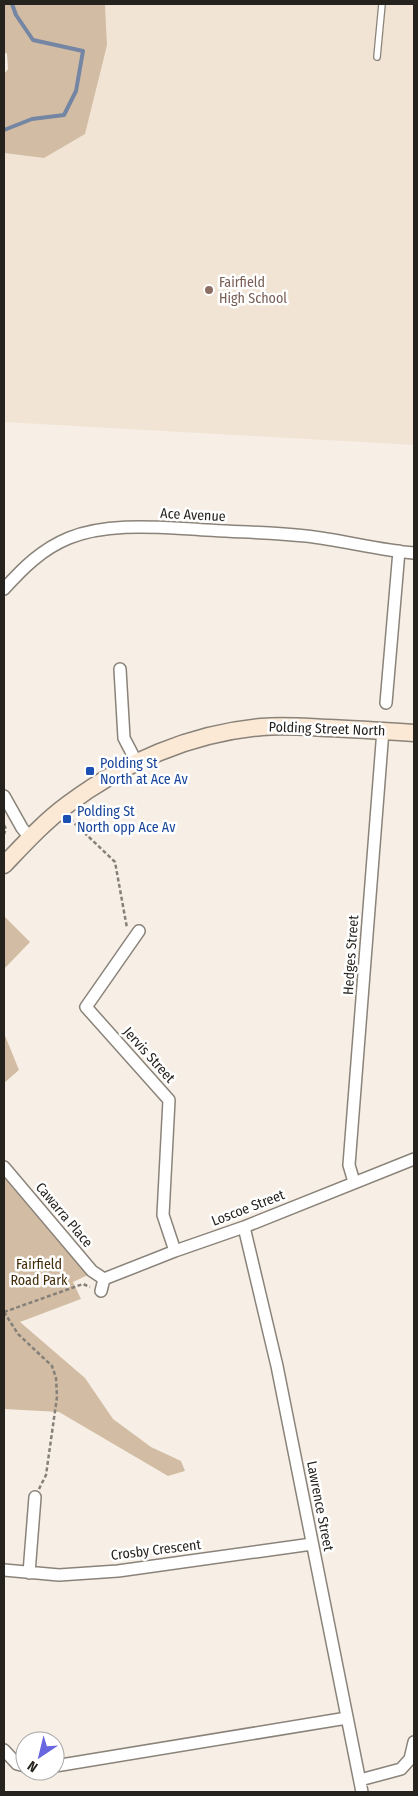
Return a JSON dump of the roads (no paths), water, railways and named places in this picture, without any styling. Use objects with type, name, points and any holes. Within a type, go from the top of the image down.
[{"type":"main road","name":"Polding Street North","points":[[4,865],[30,838],[66,806],[100,782],[167,749],[185,743],[239,730],[287,726],[414,733]]},
{"type":"street","name":"Ace Avenue","points":[[4,589],[28,563],[55,545],[83,534],[118,528],[170,528],[306,536],[414,552]]},
{"type":"street","points":[[386,702],[399,551]]},
{"type":"street","points":[[120,670],[124,738],[137,763]]},
{"type":"street","name":"Hedges Street","points":[[354,1182],[349,1165],[383,730]]},
{"type":"street","points":[[4,796],[22,828],[30,838]]},
{"type":"street","name":"Jervis Street","points":[[139,931],[86,1007],[169,1100],[163,1215],[175,1251]]},
{"type":"street","name":"Loscoe Street","points":[[102,1285],[175,1251],[244,1227],[414,1159]]},
{"type":"street","name":"Cawarra Place","points":[[4,1167],[102,1285]]},
{"type":"street","name":"Lawrence Street","points":[[244,1227],[277,1366],[362,1792]]},
{"type":"street","points":[[29,1573],[36,1496]]},
{"type":"street","name":"Crosby Crescent","points":[[4,1570],[59,1575],[118,1571],[312,1544]]},
{"type":"street","points":[[65,1764],[347,1718]]},
{"type":"street","points":[[360,1780],[401,1770],[410,1759],[414,1742]]},
{"type":"street","points":[[4,1750],[15,1762]]},
{"type":"lane","points":[[377,57],[382,4]]},
{"type":"waterway","points":[[4,130],[32,119],[64,115],[76,91],[83,51],[33,40],[16,15],[12,4]]},
{"type":"place","name":"Fairfield High School","points":[[209,290]]},
{"type":"place","name":"Polding St North at Ace Av","points":[[90,771]]},
{"type":"place","name":"Polding St North opp Ace Av","points":[[67,819]]},
{"type":"park label","name":"Fairfield Road Park","points":[[39,1272]]}]
